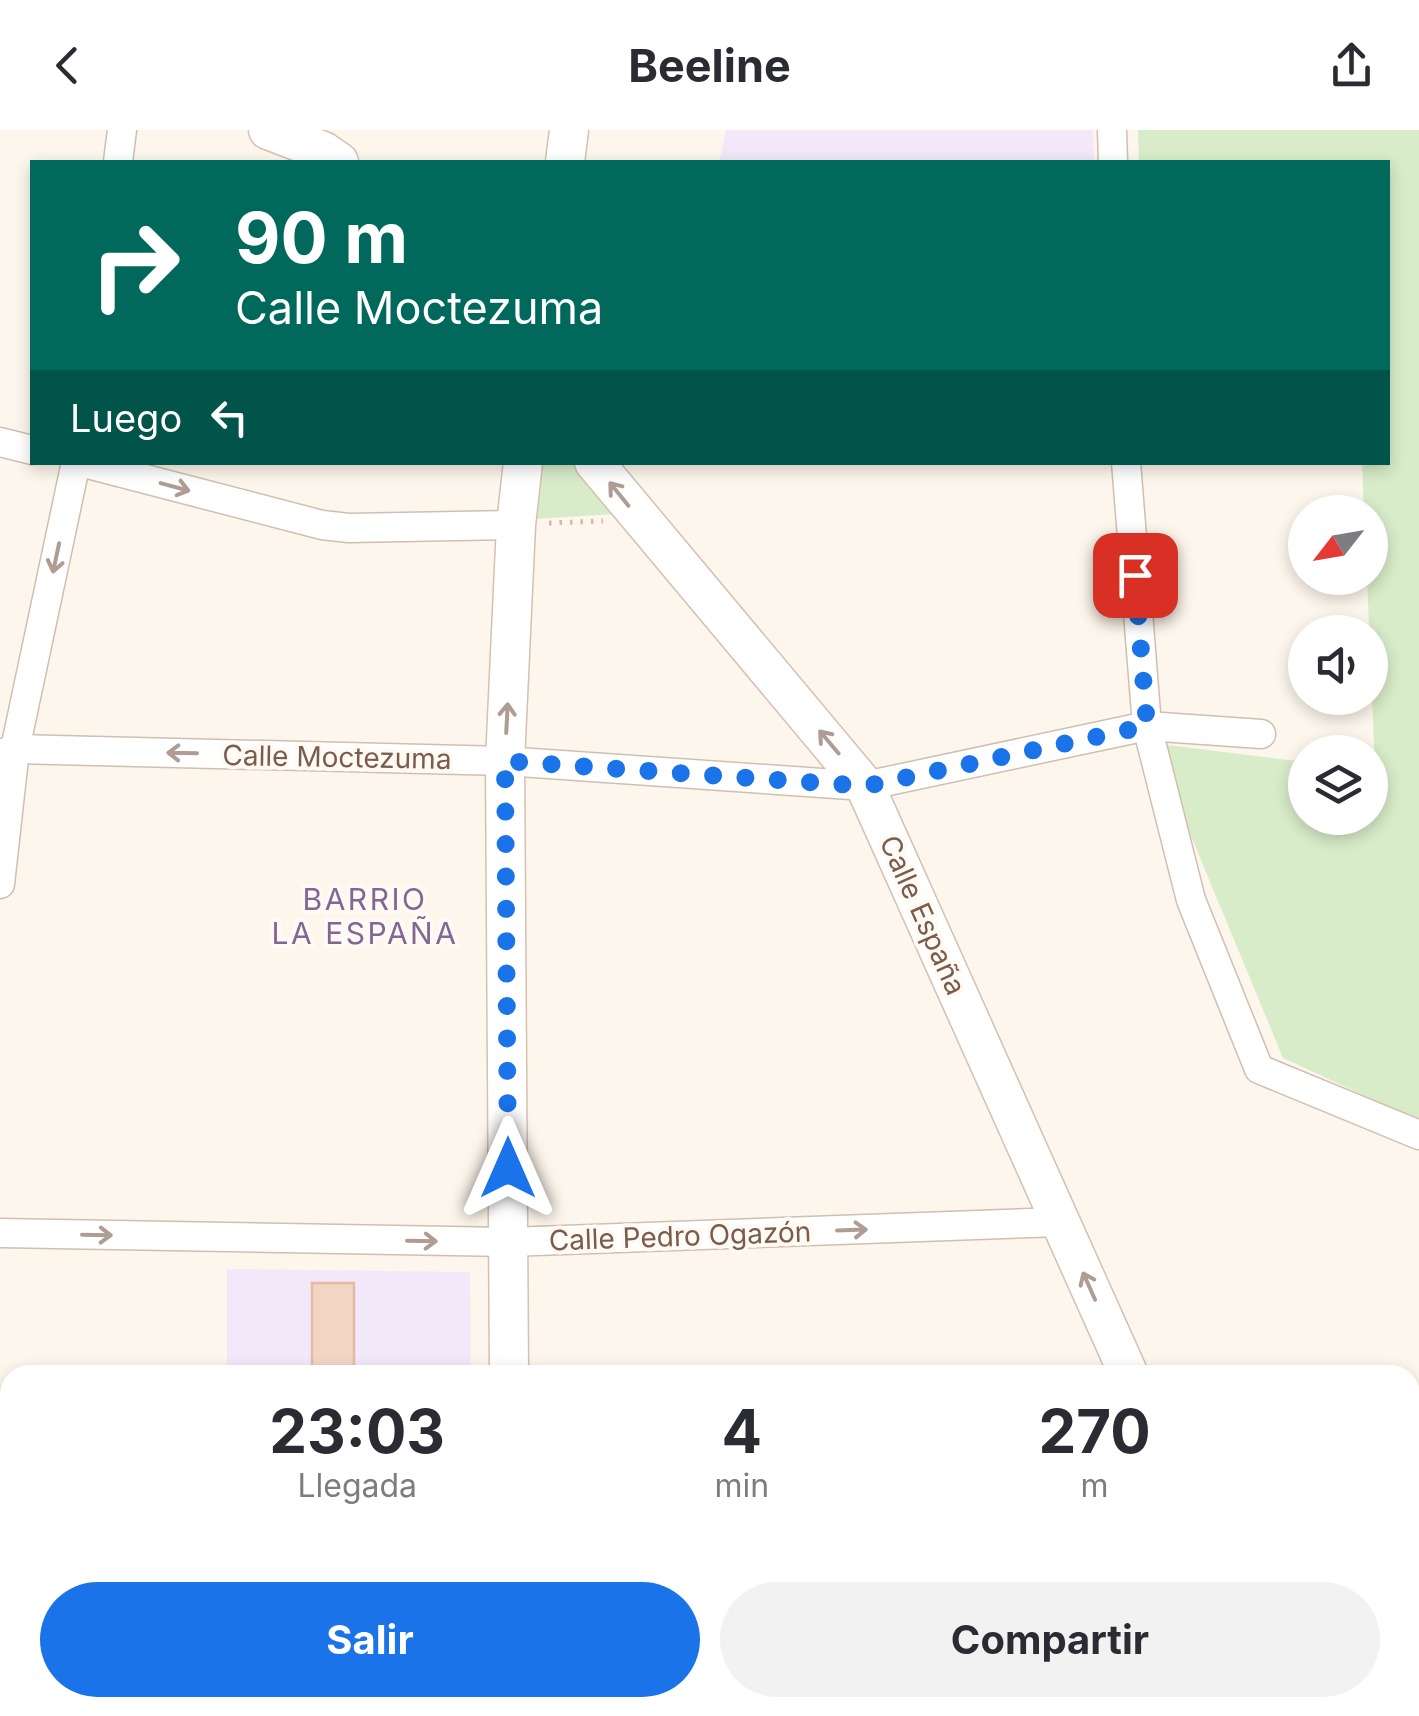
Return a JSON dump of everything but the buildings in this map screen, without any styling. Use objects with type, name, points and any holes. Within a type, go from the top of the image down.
[{"type":"street","points":[[118,160],[122,130]]},
{"type":"street","points":[[268,130],[332,148]]},
{"type":"street","points":[[565,160],[570,130]]},
{"type":"street","points":[[1112,130],[1112,160]]},
{"type":"street","points":[[0,442],[30,450]]},
{"type":"street","points":[[0,884],[8,751],[77,465]]},
{"type":"street","points":[[90,465],[322,525],[516,525]]},
{"type":"street","points":[[509,1365],[505,761],[516,525],[523,465]]},
{"type":"street","name":"Calle España","points":[[596,465],[866,786],[1124,1365]]},
{"type":"street","points":[[1126,465],[1147,726],[1191,900],[1259,1069],[1419,1135]]},
{"type":"street","name":"Calle Moctezuma","points":[[8,751],[505,761],[866,786],[1147,726],[1261,734]]},
{"type":"street","name":"Calle Pedro Ogazón","points":[[0,1233],[508,1242],[1060,1222]]},
{"type":"path","points":[[516,525],[640,519]]},
{"type":"shaded area","points":[[726,130],[1093,130],[1094,160],[719,160]]},
{"type":"shaded area","points":[[227,1269],[470,1272],[471,1365],[227,1365]]},
{"type":"green space","points":[[1138,130],[1419,130],[1419,1121],[1283,1058],[1189,831],[1167,745],[1288,760],[1288,835],[1388,835],[1388,735],[1374,735],[1373,715],[1388,715],[1388,615],[1369,615],[1368,595],[1388,595],[1388,495],[1363,495],[1362,465],[1390,465],[1390,160],[1139,160]]},
{"type":"green space","points":[[536,465],[574,465],[616,514],[533,519]]},
{"type":"district","name":"BARRIO LA ESPAÑA","points":[[365,917]]},
{"type":"route","points":[[508,1168],[505,761],[866,786],[1147,726],[1135,575]]}]
